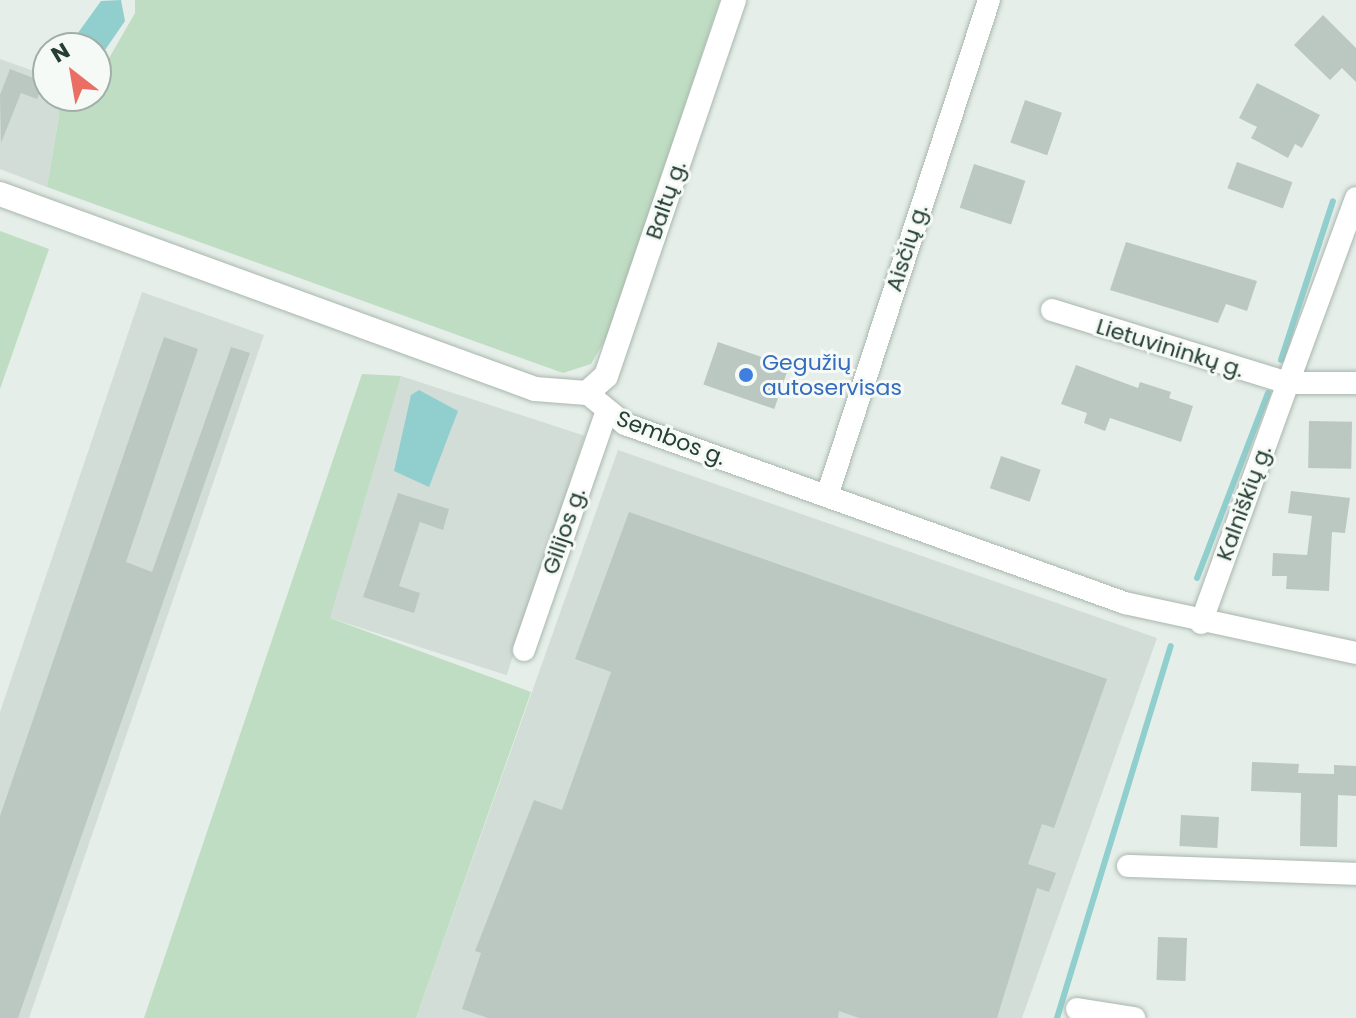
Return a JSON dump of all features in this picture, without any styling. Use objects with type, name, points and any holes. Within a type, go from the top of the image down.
[{"type":"main road","name":"Baltų g.","points":[[587,393],[606,376],[734,0]]},
{"type":"main road","points":[[0,194],[525,385],[555,395],[587,393]]},
{"type":"street","name":"Aisčių g.","points":[[827,496],[989,0]]},
{"type":"street","name":"Kalniškių g.","points":[[1201,623],[1356,198]]},
{"type":"street","name":"Lietuvininkų g.","points":[[1052,310],[1288,383]]},
{"type":"street","points":[[1288,383],[1356,383]]},
{"type":"street","name":"Sembos g.","points":[[587,393],[606,413],[1125,603],[1201,623],[1356,653]]},
{"type":"street","name":"Gilijos g.","points":[[524,650],[606,413]]},
{"type":"street","points":[[1128,866],[1356,874]]},
{"type":"street","points":[[1077,1009],[1134,1018]]},
{"type":"shaded area","points":[[0,59],[32,70],[32,112],[59,114],[47,187],[0,169]]},
{"type":"shaded area","points":[[142,292],[264,335],[29,1018],[0,1018],[0,712]]},
{"type":"shaded area","points":[[401,376],[585,436],[507,675],[323,616]]},
{"type":"shaded area","points":[[618,450],[1157,638],[1022,1018],[416,1018]]},
{"type":"green space","points":[[135,0],[720,0],[608,335],[591,364],[563,373],[47,187],[59,112],[112,112],[112,53],[135,13]]},
{"type":"green space","points":[[0,231],[49,249],[0,389]]},
{"type":"green space","points":[[362,374],[401,376],[330,618],[531,692],[416,1018],[144,1018]]},
{"type":"water","points":[[121,0],[125,21],[112,40],[112,32],[79,32],[101,1]]},
{"type":"water","points":[[419,390],[458,411],[429,487],[394,471],[411,395]]},
{"type":"building","points":[[1323,15],[1356,48],[1356,82],[1342,68],[1330,80],[1294,45]]},
{"type":"building","points":[[10,69],[32,77],[32,97],[21,93],[1,143],[0,95]]},
{"type":"building","points":[[1257,83],[1320,115],[1302,148],[1295,144],[1288,158],[1251,138],[1257,127],[1239,118]]},
{"type":"building","points":[[1025,100],[1062,113],[1047,155],[1010,143]]},
{"type":"building","points":[[1237,162],[1292,182],[1283,208],[1227,188]]},
{"type":"building","points":[[974,164],[1025,181],[1011,224],[960,208]]},
{"type":"building","points":[[1126,242],[1257,281],[1247,311],[1226,304],[1218,323],[1110,290]]},
{"type":"building","points":[[164,337],[198,349],[126,562],[152,572],[231,347],[250,353],[18,1018],[0,1018],[0,816]]},
{"type":"building","name":"Gegužių autoservisas","points":[[718,342],[789,366],[774,409],[703,385]]},
{"type":"building","points":[[1076,365],[1138,388],[1140,382],[1171,392],[1169,398],[1193,406],[1181,442],[1110,418],[1105,431],[1084,423],[1087,413],[1061,404]]},
{"type":"building","points":[[1309,421],[1352,422],[1351,469],[1308,468]]},
{"type":"building","points":[[1001,456],[1041,470],[1030,502],[990,488]]},
{"type":"building","points":[[1291,491],[1350,498],[1345,533],[1332,532],[1329,591],[1286,589],[1287,576],[1272,576],[1273,553],[1307,555],[1312,516],[1288,513]]},
{"type":"building","points":[[398,493],[449,509],[443,530],[420,522],[399,586],[420,593],[414,613],[363,597]]},
{"type":"building","points":[[629,512],[1107,679],[1054,828],[1042,824],[1028,864],[1056,873],[1049,892],[1037,888],[997,1018],[859,1018],[839,1011],[838,1018],[488,1018],[462,1009],[481,953],[475,951],[534,800],[562,810],[611,672],[575,659]]},
{"type":"building","points":[[1252,762],[1299,764],[1298,773],[1334,774],[1334,765],[1356,766],[1356,796],[1338,795],[1337,847],[1300,846],[1301,793],[1251,791]]},
{"type":"building","points":[[1181,815],[1219,817],[1217,848],[1179,846]]},
{"type":"building","points":[[1158,937],[1187,938],[1185,981],[1156,980]]},
{"type":"waterway","points":[[1281,360],[1333,201]]},
{"type":"waterway","points":[[1197,578],[1268,393]]},
{"type":"waterway","points":[[1057,1018],[1171,646]]},
{"type":"place","name":"Gegužių autoservisas","points":[[746,375]]}]
